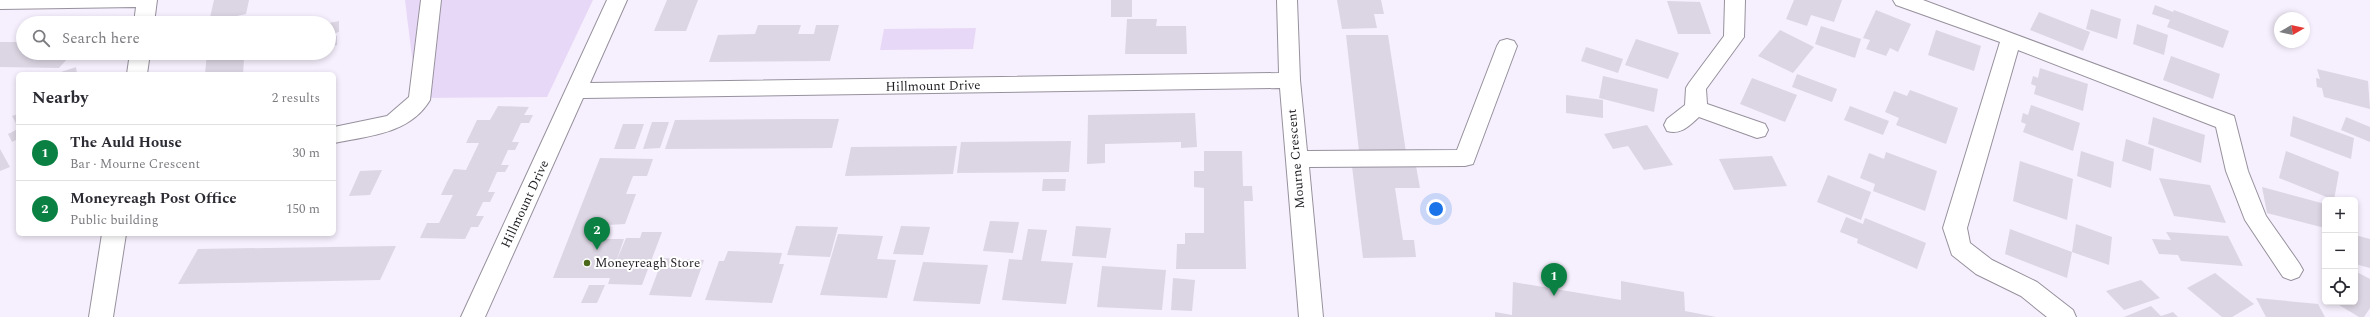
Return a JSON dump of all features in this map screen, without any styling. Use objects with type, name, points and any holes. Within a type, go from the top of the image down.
[{"type":"street","points":[[0,2],[144,0]]},
{"type":"street","points":[[145,16],[147,0]]},
{"type":"street","points":[[336,136],[394,122],[419,100],[431,0]]},
{"type":"street","name":"Hillmount Drive","points":[[473,317],[577,92],[617,0]]},
{"type":"street","name":"Mourne Crescent","points":[[1287,0],[1290,80],[1311,317]]},
{"type":"street","points":[[1696,108],[1696,88],[1734,37],[1735,0]]},
{"type":"street","points":[[1902,0],[2226,122],[2237,171],[2256,220],[2291,270]]},
{"type":"street","points":[[2011,40],[1955,228],[1960,248],[1984,267],[2029,289],[2064,317]]},
{"type":"street","points":[[1296,159],[1465,158],[1507,46]]},
{"type":"street","points":[[137,72],[139,60]]},
{"type":"street","name":"Hillmount Drive","points":[[577,92],[1290,80]]},
{"type":"street","points":[[1675,125],[1696,108]]},
{"type":"street","points":[[1696,108],[1757,130]]},
{"type":"street","points":[[101,317],[114,236]]},
{"type":"shaded area","points":[[405,0],[593,0],[547,97],[417,98]]},
{"type":"shaded area","points":[[976,28],[973,49],[880,50],[884,29]]},
{"type":"building","points":[[214,0],[249,0],[246,14],[237,16],[210,16]]},
{"type":"building","points":[[667,0],[698,0],[686,31],[654,31]]},
{"type":"building","points":[[1111,0],[1132,0],[1132,17],[1111,17]]},
{"type":"building","points":[[1337,0],[1381,0],[1384,14],[1374,14],[1377,28],[1342,29]]},
{"type":"building","points":[[1794,0],[1842,0],[1834,22],[1811,15],[1807,26],[1786,19]]},
{"type":"building","points":[[1667,1],[1700,2],[1711,34],[1678,34]]},
{"type":"building","points":[[2155,5],[2173,12],[2174,10],[2229,31],[2223,48],[2167,27],[2170,20],[2152,14]]},
{"type":"building","points":[[2091,9],[2121,19],[2117,39],[2086,29]]},
{"type":"building","points":[[1876,10],[1911,24],[1898,52],[1890,48],[1886,56],[1866,49],[1870,40],[1863,38]]},
{"type":"building","points":[[2039,12],[2090,32],[2083,51],[2030,30]]},
{"type":"building","points":[[1127,19],[1157,19],[1156,26],[1186,26],[1187,54],[1125,54]]},
{"type":"building","points":[[339,21],[339,32],[336,33],[336,22]]},
{"type":"building","points":[[2137,24],[2168,35],[2164,55],[2133,44]]},
{"type":"building","points":[[758,25],[801,25],[798,34],[814,34],[816,25],[839,25],[830,61],[709,62],[718,35],[755,34]]},
{"type":"building","points":[[1821,26],[1861,39],[1855,58],[1815,44]]},
{"type":"building","points":[[1780,30],[1814,47],[1793,73],[1758,56]]},
{"type":"building","points":[[1936,30],[1981,46],[1974,71],[1928,55]]},
{"type":"building","points":[[1346,35],[1388,35],[1406,152],[1359,151]]},
{"type":"building","points":[[1636,39],[1679,53],[1668,79],[1625,65]]},
{"type":"building","points":[[0,42],[16,42],[16,60],[66,60],[59,68],[0,67]]},
{"type":"building","points":[[1586,47],[1623,59],[1618,73],[1581,61]]},
{"type":"building","points":[[2171,56],[2220,74],[2213,99],[2163,80]]},
{"type":"building","points":[[206,60],[244,60],[243,72],[205,72]]},
{"type":"building","points":[[76,67],[77,72],[61,72]]},
{"type":"building","points":[[2040,68],[2088,84],[2083,111],[2034,94],[2036,86],[2031,84],[2033,76],[2038,78]]},
{"type":"building","points":[[2317,69],[2368,81],[2370,109],[2324,97],[2322,88],[2317,87],[2316,78],[2320,79]]},
{"type":"building","points":[[1797,74],[1837,89],[1832,102],[1792,87]]},
{"type":"building","points":[[1603,76],[1658,89],[1654,112],[1599,98]]},
{"type":"building","points":[[1752,78],[1797,95],[1785,122],[1740,104]]},
{"type":"building","points":[[1910,90],[1958,108],[1946,144],[1896,125],[1899,118],[1885,112],[1894,91],[1907,96]]},
{"type":"building","points":[[1566,95],[1603,100],[1603,118],[1566,113]]},
{"type":"building","points":[[2031,105],[2080,123],[2073,151],[2023,132],[2026,124],[2021,122],[2023,113],[2028,115]]},
{"type":"building","points":[[498,106],[529,107],[524,115],[533,115],[529,123],[521,123],[512,142],[519,142],[515,150],[508,150],[501,165],[509,165],[505,172],[497,172],[488,192],[495,192],[490,202],[483,202],[476,216],[484,216],[478,227],[471,227],[465,239],[420,238],[427,223],[439,223],[453,195],[441,195],[454,169],[466,170],[479,143],[466,143],[477,120],[490,120]]},
{"type":"building","points":[[1850,106],[1889,121],[1883,135],[1844,120]]},
{"type":"building","points":[[1195,113],[1197,147],[1181,148],[1181,142],[1105,144],[1105,163],[1087,164],[1088,115]]},
{"type":"building","points":[[16,115],[16,123],[12,116]]},
{"type":"building","points":[[2293,116],[2354,138],[2351,159],[2290,136]]},
{"type":"building","points":[[2153,117],[2205,135],[2201,163],[2148,144]]},
{"type":"building","points":[[2346,117],[2370,127],[2370,142],[2341,130]]},
{"type":"building","points":[[839,119],[832,148],[665,149],[675,120]]},
{"type":"building","points":[[652,122],[669,122],[660,148],[643,149]]},
{"type":"building","points":[[623,124],[644,124],[635,149],[614,149]]},
{"type":"building","points":[[1647,125],[1673,165],[1644,170],[1628,146],[1613,149],[1604,134]]},
{"type":"building","points":[[16,130],[16,140],[12,142],[8,134]]},
{"type":"building","points":[[2126,139],[2154,149],[2151,171],[2122,161]]},
{"type":"building","points":[[1071,141],[1069,172],[957,173],[961,142]]},
{"type":"building","points":[[957,146],[953,174],[845,176],[851,147]]},
{"type":"building","points":[[0,149],[10,167],[0,171]]},
{"type":"building","points":[[1204,151],[1242,151],[1243,186],[1252,186],[1253,201],[1244,201],[1246,269],[1176,269],[1177,244],[1185,244],[1185,233],[1204,233],[1204,188],[1194,187],[1194,171],[1204,171]]},
{"type":"building","points":[[2081,151],[2114,162],[2111,188],[2077,176]]},
{"type":"building","points":[[2286,151],[2339,172],[2335,197],[2326,197],[2279,178]]},
{"type":"building","points":[[1886,152],[1937,171],[1925,211],[1873,191],[1875,184],[1860,178],[1869,153],[1884,159]]},
{"type":"building","points":[[1772,156],[1787,186],[1734,190],[1719,159]]},
{"type":"building","points":[[600,158],[653,159],[647,176],[633,176],[626,194],[636,194],[625,224],[607,225],[602,239],[624,239],[616,262],[626,238],[640,238],[642,232],[662,232],[642,285],[608,284],[610,278],[553,278]]},
{"type":"building","points":[[2020,161],[2073,179],[2067,220],[2013,201]]},
{"type":"building","points":[[1352,166],[1416,166],[1420,188],[1395,188],[1403,240],[1414,240],[1416,257],[1363,258]]},
{"type":"building","points":[[382,170],[370,195],[349,196],[360,171]]},
{"type":"building","points":[[1828,175],[1871,192],[1861,220],[1817,202]]},
{"type":"building","points":[[2159,178],[2210,185],[2226,223],[2174,216]]},
{"type":"building","points":[[1043,179],[1066,179],[1065,191],[1042,191]]},
{"type":"building","points":[[2262,187],[2322,203],[2322,227],[2267,213]]},
{"type":"building","points":[[1846,217],[1863,224],[1865,218],[1926,243],[1917,269],[1857,243],[1858,239],[1840,232]]},
{"type":"building","points":[[990,221],[1019,222],[1013,253],[983,251]]},
{"type":"building","points":[[2076,224],[2112,237],[2109,265],[2072,252]]},
{"type":"building","points":[[796,226],[838,227],[830,257],[787,255]]},
{"type":"building","points":[[901,226],[930,227],[923,255],[893,254]]},
{"type":"building","points":[[1076,226],[1111,228],[1106,258],[1072,256]]},
{"type":"building","points":[[1028,229],[1047,230],[1041,261],[1073,263],[1066,304],[1002,300],[1009,259],[1022,260]]},
{"type":"building","points":[[2010,229],[2072,252],[2067,278],[2005,254]]},
{"type":"building","points":[[2166,232],[2228,236],[2243,266],[2181,261],[2178,255],[2159,254],[2152,239],[2171,240]]},
{"type":"building","points":[[838,234],[883,236],[877,259],[896,260],[887,298],[820,295]]},
{"type":"building","points":[[2358,236],[2370,239],[2370,268],[2358,265]]},
{"type":"building","points":[[396,246],[380,280],[178,284],[198,249]]},
{"type":"building","points":[[728,251],[782,253],[779,264],[784,264],[772,303],[705,300],[719,261],[724,261]]},
{"type":"building","points":[[663,258],[704,260],[691,297],[649,295]]},
{"type":"building","points":[[923,262],[988,265],[980,304],[913,301]]},
{"type":"building","points":[[1102,266],[1166,270],[1162,310],[1097,307]]},
{"type":"building","points":[[2215,273],[2254,304],[2232,317],[2222,317],[2187,288]]},
{"type":"building","points":[[2358,273],[2370,279],[2370,308],[2364,317],[2359,317],[2339,305],[2358,305]]},
{"type":"building","points":[[1173,278],[1195,280],[1192,311],[1171,310]]},
{"type":"building","points":[[2141,280],[2160,298],[2124,310],[2106,291]]},
{"type":"building","points":[[1621,281],[1684,292],[1685,311],[1716,317],[1495,317],[1495,312],[1512,315],[1513,282],[1621,300]]},
{"type":"building","points":[[589,285],[605,285],[597,303],[581,303]]},
{"type":"building","points":[[2256,298],[2318,304],[2325,317],[2266,317]]},
{"type":"building","points":[[2151,306],[2161,316],[2173,312],[2178,317],[2124,317]]},
{"type":"place","name":"Moneyreagh Post Office","points":[[597,250]]},
{"type":"place","name":"Moneyreagh Store","points":[[587,263]]},
{"type":"place","name":"The Auld House","points":[[1554,296]]}]
